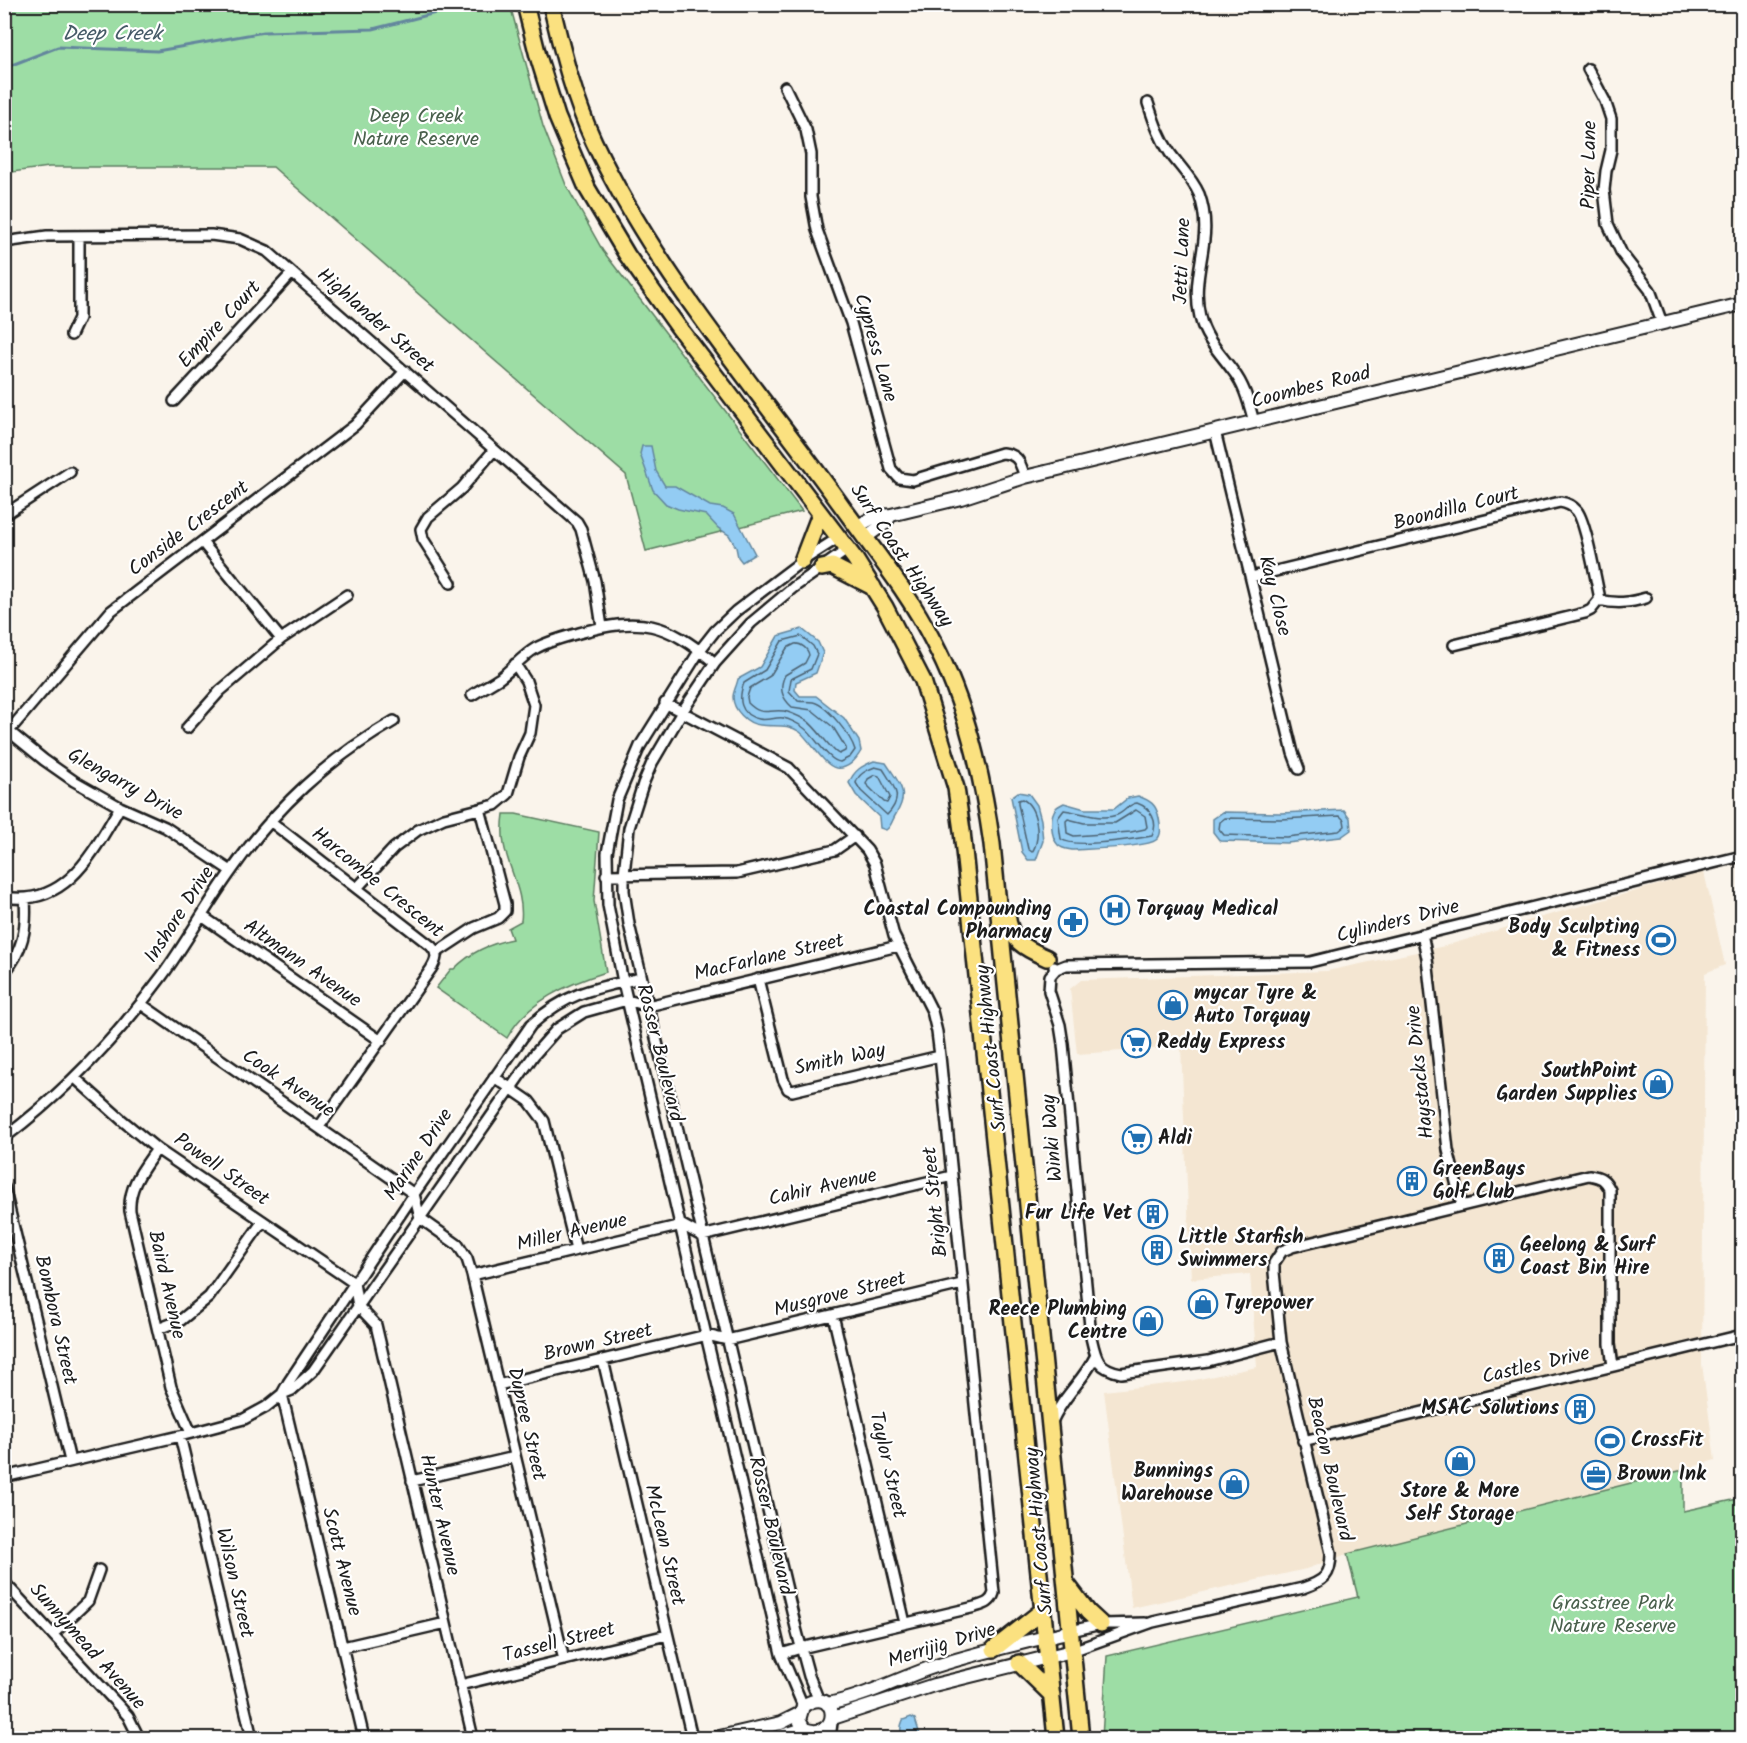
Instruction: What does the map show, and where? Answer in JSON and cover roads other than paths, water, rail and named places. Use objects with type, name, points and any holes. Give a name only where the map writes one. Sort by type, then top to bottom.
[{"type":"main road","name":"Surf Coast Highway","points":[[525,4],[557,117],[587,188],[627,255],[873,587],[923,681],[956,788],[1056,1738]]},
{"type":"main road","name":"Surf Coast Highway","points":[[551,4],[563,57],[594,141],[638,226],[728,356],[820,474],[913,603],[954,687],[968,729],[979,771],[992,844],[1081,1738]]},
{"type":"main road","points":[[710,370],[728,356]]},
{"type":"main road","points":[[802,561],[820,514]]},
{"type":"main road","points":[[843,544],[862,531]]},
{"type":"main road","points":[[822,568],[832,566],[873,587]]},
{"type":"main road","points":[[992,844],[1000,862],[1008,922],[1012,932],[1018,941],[1051,964]]},
{"type":"main road","points":[[1066,1583],[1088,1612],[1101,1624]]},
{"type":"main road","points":[[994,1649],[1042,1611]]},
{"type":"main road","points":[[1019,1663],[1052,1695]]},
{"type":"street","name":"Piper Lane","points":[[1588,69],[1605,100],[1611,119],[1611,150],[1604,190],[1608,224],[1622,254],[1650,290],[1662,323]]},
{"type":"street","name":"Cypress Lane","points":[[785,87],[806,130],[811,154],[811,197],[817,230],[851,323],[891,469],[899,478],[913,480],[1002,453],[1015,455],[1019,460],[1024,477]]},
{"type":"street","name":"Jetti Lane","points":[[1148,103],[1158,135],[1192,181],[1201,202],[1206,224],[1204,247],[1196,283],[1201,321],[1210,342],[1240,382],[1254,422]]},
{"type":"street","name":"Highlander Street","points":[[4,242],[47,236],[211,235],[254,244],[267,251],[577,522],[595,581],[602,627]]},
{"type":"street","points":[[70,336],[79,318],[79,237]]},
{"type":"street","name":"Empire Court","points":[[174,401],[292,273]]},
{"type":"street","name":"Coombes Road","points":[[862,531],[884,524],[891,515],[961,498],[1024,477],[1743,304]]},
{"type":"street","name":"Conside Crescent","points":[[7,729],[111,611],[355,425],[405,371]]},
{"type":"street","name":"Kay Close","points":[[1215,431],[1293,753],[1299,769]]},
{"type":"street","points":[[451,583],[423,539],[421,529],[428,518],[462,488],[494,450]]},
{"type":"street","points":[[4,514],[70,471]]},
{"type":"street","name":"Boondilla Court","points":[[1251,577],[1560,502],[1568,503],[1581,518],[1599,600]]},
{"type":"street","points":[[202,542],[281,639]]},
{"type":"street","name":"Rosser Boulevard","points":[[801,1710],[781,1654],[627,1000],[610,923],[606,875],[613,816],[623,784],[640,746],[700,650],[736,611],[802,561],[843,544]]},
{"type":"street","name":"Rosser Boulevard","points":[[823,1702],[811,1682],[801,1648],[641,978],[626,909],[624,874],[626,849],[635,804],[652,763],[682,712],[715,663],[751,623],[794,587],[822,568],[843,544]]},
{"type":"street","points":[[187,728],[220,692],[281,639],[346,595]]},
{"type":"street","points":[[1454,645],[1585,613],[1591,610],[1599,600],[1629,603],[1646,598]]},
{"type":"street","points":[[472,695],[500,677],[536,648],[617,624],[640,623],[667,630],[700,650],[715,663]]},
{"type":"street","points":[[357,888],[394,848],[418,830],[444,818],[495,805],[508,794],[519,757],[530,734],[534,705],[526,681],[515,664]]},
{"type":"street","name":"Bright Street","points":[[665,703],[789,768],[867,850],[875,864],[888,919],[898,946],[932,1011],[940,1056],[994,1593],[989,1602],[982,1605],[801,1648]]},
{"type":"street","name":"Inshore Drive","points":[[4,1138],[45,1106],[75,1078],[141,1004],[172,962],[231,871],[270,821],[312,780],[358,741],[394,721]]},
{"type":"street","name":"Glengarry Drive","points":[[7,729],[44,760],[74,781],[120,807],[165,827],[231,871]]},
{"type":"street","points":[[4,897],[25,900],[52,891],[74,876],[93,852],[120,807]]},
{"type":"street","points":[[436,953],[466,933],[498,918],[505,911],[480,809]]},
{"type":"street","name":"Harcombe Crescent","points":[[270,821],[431,946],[436,953],[435,963],[319,1127]]},
{"type":"street","points":[[606,875],[737,873],[835,850],[855,836]]},
{"type":"street","name":"Cylinders Drive","points":[[1051,964],[1310,962],[1743,856]]},
{"type":"street","points":[[4,973],[15,958],[25,934],[27,923],[25,900]]},
{"type":"street","name":"Altmann Avenue","points":[[202,916],[381,1041]]},
{"type":"street","name":"Haystacks Drive","points":[[1422,934],[1427,958],[1448,1150],[1462,1206]]},
{"type":"street","name":"MacFarlane Street","points":[[648,1006],[898,946]]},
{"type":"street","name":"Winki Way","points":[[1051,964],[1049,991],[1060,1025],[1063,1044],[1091,1337],[1095,1357]]},
{"type":"street","name":"Marine Drive","points":[[282,1394],[414,1194],[531,1025],[573,995],[641,978]]},
{"type":"street","name":"Smith Way","points":[[758,979],[783,1079],[788,1089],[792,1091],[940,1056]]},
{"type":"street","points":[[627,1000],[648,1006]]},
{"type":"street","name":"Marine Drive","points":[[4,1477],[244,1419],[297,1386],[313,1371],[540,1048],[557,1029],[584,1012],[627,1000]]},
{"type":"street","name":"Cook Avenue","points":[[141,1004],[414,1194]]},
{"type":"street","points":[[494,1077],[536,1107],[544,1121],[576,1250]]},
{"type":"street","name":"Powell Street","points":[[75,1078],[157,1149],[354,1283]]},
{"type":"street","name":"Baird Avenue","points":[[157,1149],[133,1185],[129,1203],[171,1387],[191,1433]]},
{"type":"street","points":[[1462,1206],[1590,1175],[1604,1179],[1610,1190],[1610,1344],[1613,1366]]},
{"type":"street","name":"Cahir Avenue","points":[[702,1236],[952,1176]]},
{"type":"street","name":"Bombora Street","points":[[4,1187],[70,1461]]},
{"type":"street","points":[[414,1194],[420,1218]]},
{"type":"street","name":"Beacon Boulevard","points":[[1072,1651],[1153,1622],[1289,1592],[1315,1584],[1325,1577],[1331,1567],[1331,1553],[1281,1342],[1274,1263],[1282,1251],[1292,1247],[1462,1206]]},
{"type":"street","name":"Dupree Street","points":[[420,1218],[458,1245],[468,1259],[564,1660]]},
{"type":"street","points":[[158,1329],[181,1320],[209,1297],[263,1221]]},
{"type":"street","points":[[682,1226],[702,1236]]},
{"type":"street","name":"Miller Avenue","points":[[472,1275],[682,1226]]},
{"type":"street","points":[[354,1283],[358,1306]]},
{"type":"street","name":"Musgrove Street","points":[[727,1340],[962,1284]]},
{"type":"street","name":"Hunter Avenue","points":[[358,1306],[376,1325],[473,1738]]},
{"type":"street","name":"Taylor Street","points":[[833,1315],[905,1623]]},
{"type":"street","points":[[707,1335],[727,1340]]},
{"type":"street","name":"Brown Street","points":[[498,1385],[707,1335]]},
{"type":"street","name":"Castles Drive","points":[[1303,1441],[1743,1335]]},
{"type":"street","points":[[1095,1357],[1110,1371],[1121,1373],[1208,1361],[1281,1342]]},
{"type":"street","points":[[1051,1424],[1058,1407],[1089,1370],[1095,1357]]},
{"type":"street","name":"McLean Street","points":[[603,1360],[692,1738]]},
{"type":"street","name":"Scott Avenue","points":[[282,1394],[364,1738]]},
{"type":"street","name":"Wilson Street","points":[[180,1436],[252,1738]]},
{"type":"street","points":[[412,1481],[515,1457]]},
{"type":"street","points":[[53,1634],[88,1601],[99,1570]]},
{"type":"street","name":"Sunnymead Avenue","points":[[4,1582],[128,1716],[139,1738]]},
{"type":"street","name":"Beacon Boulevard","points":[[1071,1631],[1101,1624],[1153,1622]]},
{"type":"street","points":[[343,1647],[446,1623]]},
{"type":"street","name":"Merrijig Drive","points":[[715,1738],[781,1724],[813,1701],[848,1699],[926,1670],[994,1649],[1071,1631]]},
{"type":"street","name":"Tassell Street","points":[[460,1685],[667,1635]]},
{"type":"street","points":[[781,1654],[801,1648]]},
{"type":"street","name":"Merrijig Drive","points":[[775,1738],[819,1733],[825,1731],[832,1721],[934,1685],[1072,1651]]},
{"type":"street","points":[[823,1702],[831,1709],[831,1738]]},
{"type":"street","points":[[801,1710],[799,1720],[809,1733]]},
{"type":"water","points":[[642,446],[651,446],[656,471],[665,486],[675,486],[710,506],[723,508],[734,514],[755,554],[742,562],[729,535],[718,528],[706,515],[666,504],[653,490],[640,454]]},
{"type":"water","points":[[802,629],[818,642],[823,653],[816,673],[796,682],[795,690],[800,696],[816,696],[844,718],[859,741],[861,751],[854,761],[844,767],[831,766],[795,729],[786,726],[755,724],[746,719],[735,707],[733,695],[738,679],[760,667],[778,636]]},
{"type":"water","points":[[874,761],[886,763],[899,782],[902,793],[900,806],[886,830],[880,828],[879,817],[856,795],[849,783],[859,769]]},
{"type":"water","points":[[1018,792],[1029,794],[1037,805],[1041,820],[1043,841],[1036,860],[1028,860],[1022,852],[1011,797]]},
{"type":"water","points":[[1138,796],[1150,801],[1156,809],[1160,835],[1156,840],[1141,845],[1072,850],[1061,847],[1056,842],[1052,816],[1061,804],[1085,809],[1114,809],[1128,798]]},
{"type":"water","points":[[1344,810],[1350,818],[1351,830],[1341,837],[1287,843],[1220,841],[1213,832],[1213,819],[1223,812],[1281,813]]},
{"type":"water","points":[[911,1717],[915,1719],[921,1738],[903,1738],[902,1722]]},
{"type":"waterway","name":"Deep Creek","points":[[4,68],[58,47],[157,51],[264,32],[373,29],[471,4]]},
{"type":"place","name":"Torquay Medical","points":[[1115,910]]},
{"type":"place","name":"Coastal Compounding Pharmacy","points":[[1073,922]]},
{"type":"place","name":"Body Sculpting & Fitness","points":[[1661,940]]},
{"type":"place","name":"mycar Tyre & Auto Torquay","points":[[1173,1005]]},
{"type":"place","name":"Reddy Express","points":[[1136,1043]]},
{"type":"place","name":"SouthPoint Garden Supplies","points":[[1658,1084]]},
{"type":"place","name":"Aldi","points":[[1137,1139]]},
{"type":"place","name":"GreenBays Golf Club","points":[[1412,1181]]},
{"type":"place","name":"Fur Life Vet","points":[[1153,1214]]},
{"type":"place","name":"Little Starfish Swimmers","points":[[1157,1250]]},
{"type":"place","name":"Geelong & Surf Coast Bin Hire","points":[[1499,1258]]},
{"type":"place","name":"Tyrepower","points":[[1203,1304]]},
{"type":"place","name":"Reece Plumbing Centre","points":[[1148,1321]]},
{"type":"place","name":"MSAC Solutions","points":[[1580,1409]]},
{"type":"place","name":"CrossFit","points":[[1610,1441]]},
{"type":"place","name":"Store & More Self Storage","points":[[1460,1461]]},
{"type":"place","name":"Brown Ink","points":[[1596,1475]]},
{"type":"place","name":"Bunnings Warehouse","points":[[1234,1484]]},
{"type":"park label","name":"Deep Creek Nature Reserve","points":[[416,128]]},
{"type":"park label","name":"Grasstree Park Nature Reserve","points":[[1613,1616]]}]
